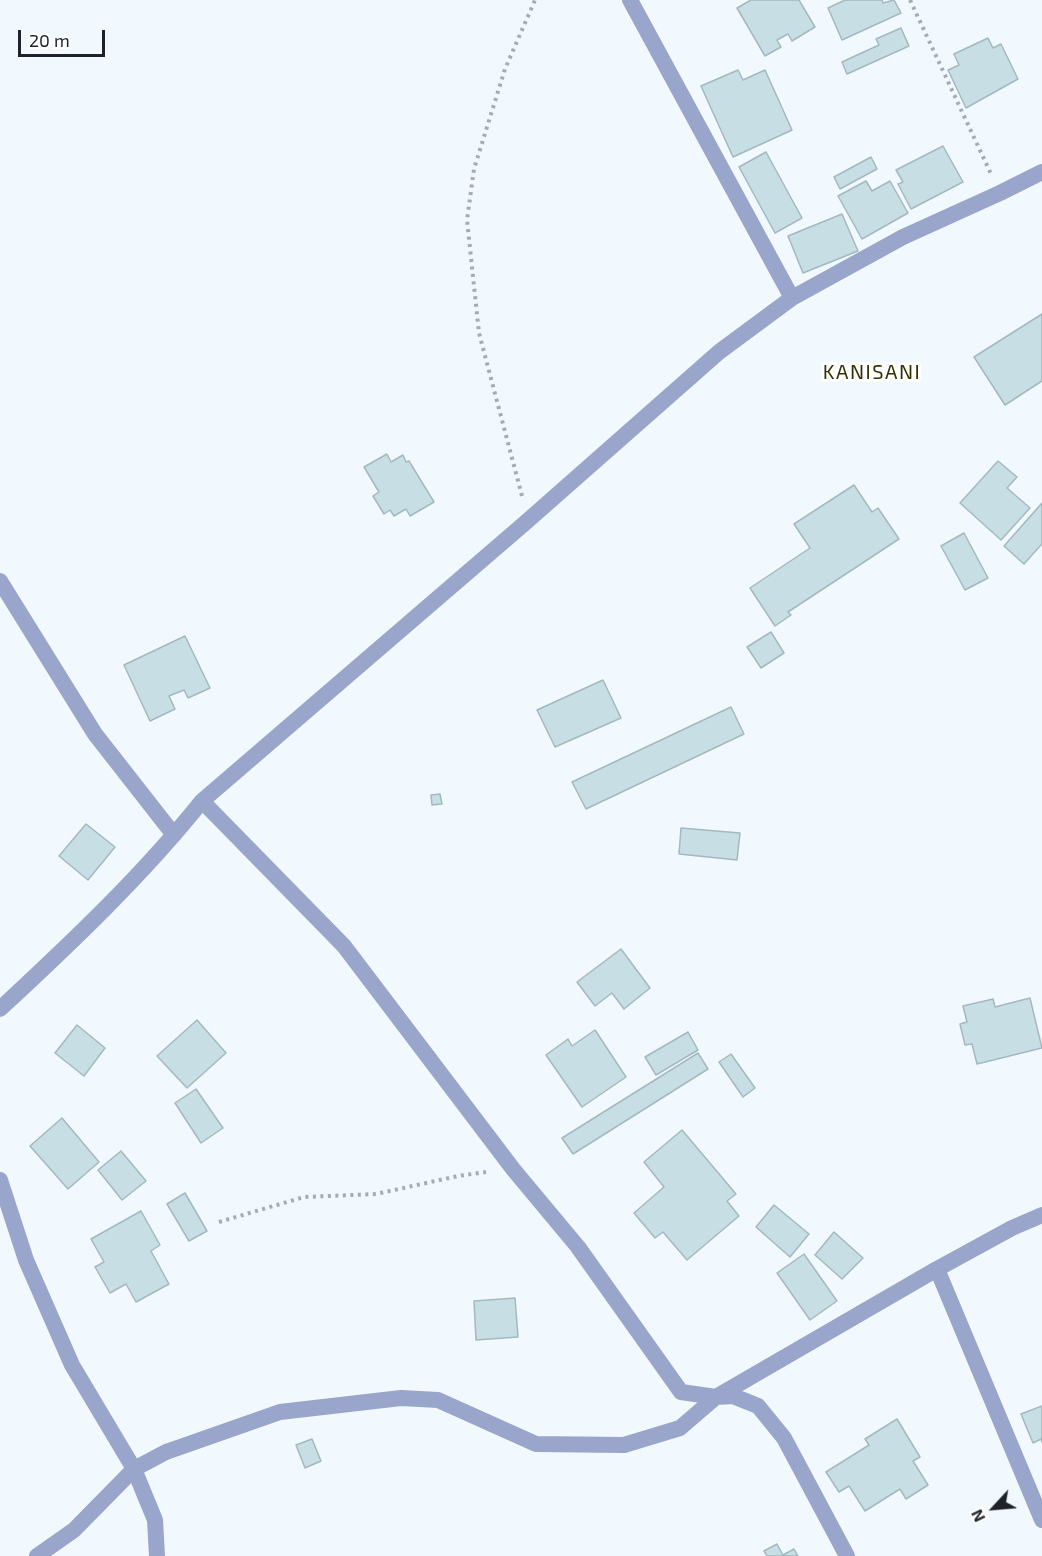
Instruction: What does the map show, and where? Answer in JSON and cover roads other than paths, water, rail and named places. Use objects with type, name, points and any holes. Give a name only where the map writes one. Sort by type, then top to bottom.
[{"type":"street","points":[[630,0],[792,298]]},
{"type":"street","points":[[0,1009],[96,919],[174,835],[202,801],[525,523],[719,352],[792,298],[903,237],[1000,194],[1042,172]]},
{"type":"street","points":[[0,581],[96,734],[174,835]]},
{"type":"street","points":[[202,801],[344,946],[513,1169],[578,1247],[681,1392],[716,1397],[733,1396],[758,1406],[784,1438],[847,1556]]},
{"type":"street","points":[[0,1180],[26,1260],[72,1365],[134,1469],[155,1520],[157,1556]]},
{"type":"street","points":[[37,1556],[74,1530],[134,1469],[166,1452],[280,1412],[401,1398],[438,1400],[536,1444],[624,1445],[680,1428],[716,1397],[937,1269],[1012,1228],[1042,1215]]},
{"type":"street","points":[[937,1269],[1042,1520]]},
{"type":"district","name":"KANISANI","points":[[872,372]]}]
